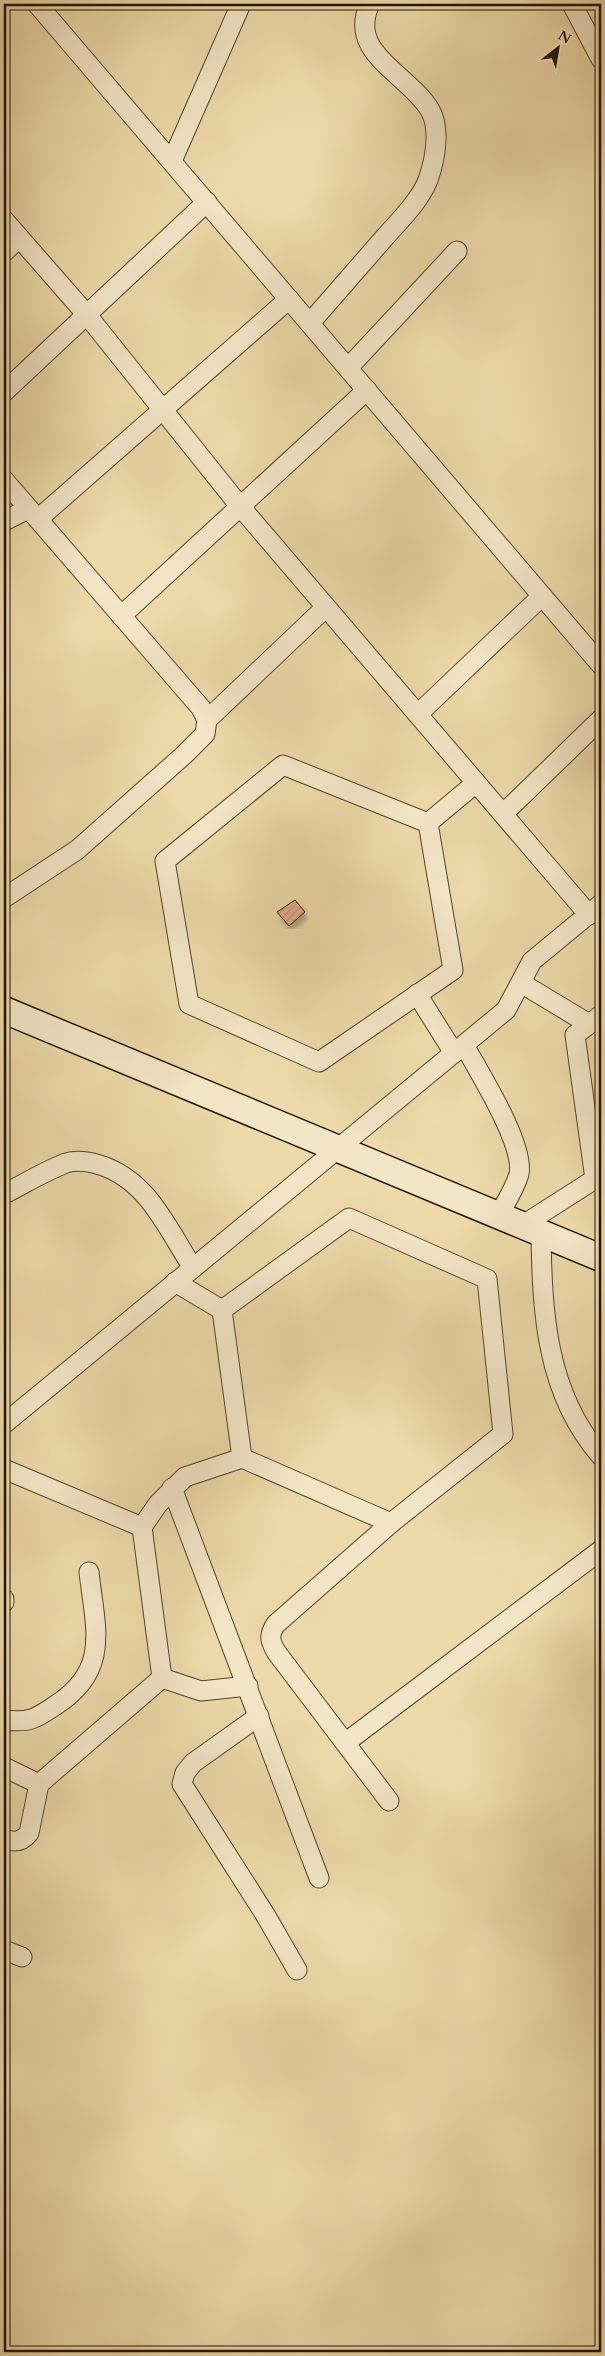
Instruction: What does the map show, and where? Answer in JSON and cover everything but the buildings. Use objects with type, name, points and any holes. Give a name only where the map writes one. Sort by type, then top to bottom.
[{"type":"street","points":[[37,4],[601,666]]},
{"type":"street","points":[[172,161],[241,4]]},
{"type":"street","points":[[310,323],[410,209],[427,181],[434,154],[436,127],[431,111],[419,95],[378,56],[365,36],[364,24],[370,4]]},
{"type":"street","points":[[572,4],[601,59]]},
{"type":"street","points":[[4,392],[207,202]]},
{"type":"street","points":[[4,220],[87,316],[239,505],[503,814],[595,910],[532,962],[506,1010],[4,1424]]},
{"type":"street","points":[[4,252],[19,238]]},
{"type":"street","points":[[348,368],[457,251]]},
{"type":"street","points":[[4,521],[33,514],[163,409],[289,300]]},
{"type":"street","points":[[121,616],[239,505],[367,390]]},
{"type":"street","points":[[4,480],[201,708],[207,720],[205,734],[184,755],[84,843],[4,898]]},
{"type":"street","points":[[418,714],[542,596]]},
{"type":"street","points":[[207,720],[326,606]]},
{"type":"street","points":[[503,814],[601,718]]},
{"type":"street","points":[[283,765],[428,823],[452,970],[319,1062],[189,1004],[165,861],[283,765]]},
{"type":"street","points":[[428,823],[476,782]]},
{"type":"street","points":[[521,983],[595,1020],[575,1035],[598,1181],[532,1229]]},
{"type":"street","points":[[417,994],[459,1049],[508,1126],[518,1154],[519,1172],[499,1215]]},
{"type":"street","points":[[4,1010],[601,1258]]},
{"type":"street","points":[[4,1194],[68,1163],[90,1162],[113,1169],[130,1179],[149,1198],[193,1268]]},
{"type":"street","points":[[222,1310],[348,1218],[487,1279],[503,1434],[391,1522],[271,1631],[270,1639],[272,1646],[389,1801]]},
{"type":"street","points":[[532,1229],[552,1355],[566,1402],[591,1444],[601,1456]]},
{"type":"street","points":[[175,1282],[222,1310]]},
{"type":"street","points":[[222,1310],[242,1458]]},
{"type":"street","points":[[162,1678],[142,1528],[172,1488],[185,1477],[242,1458],[391,1522]]},
{"type":"street","points":[[4,1469],[142,1528]]},
{"type":"street","points":[[172,1488],[319,1878]]},
{"type":"street","points":[[345,1743],[601,1550]]},
{"type":"street","points":[[4,1720],[23,1722],[38,1717],[72,1694],[90,1671],[96,1643],[90,1572]]},
{"type":"street","points":[[162,1678],[201,1691],[248,1686]]},
{"type":"street","points":[[4,1839],[16,1842],[24,1839],[29,1833],[39,1784],[162,1678]]},
{"type":"street","points":[[259,1716],[193,1763],[185,1773],[182,1784],[266,1916],[297,1970]]},
{"type":"street","points":[[4,1767],[39,1784]]},
{"type":"street","points":[[4,1950],[22,1958]]}]
